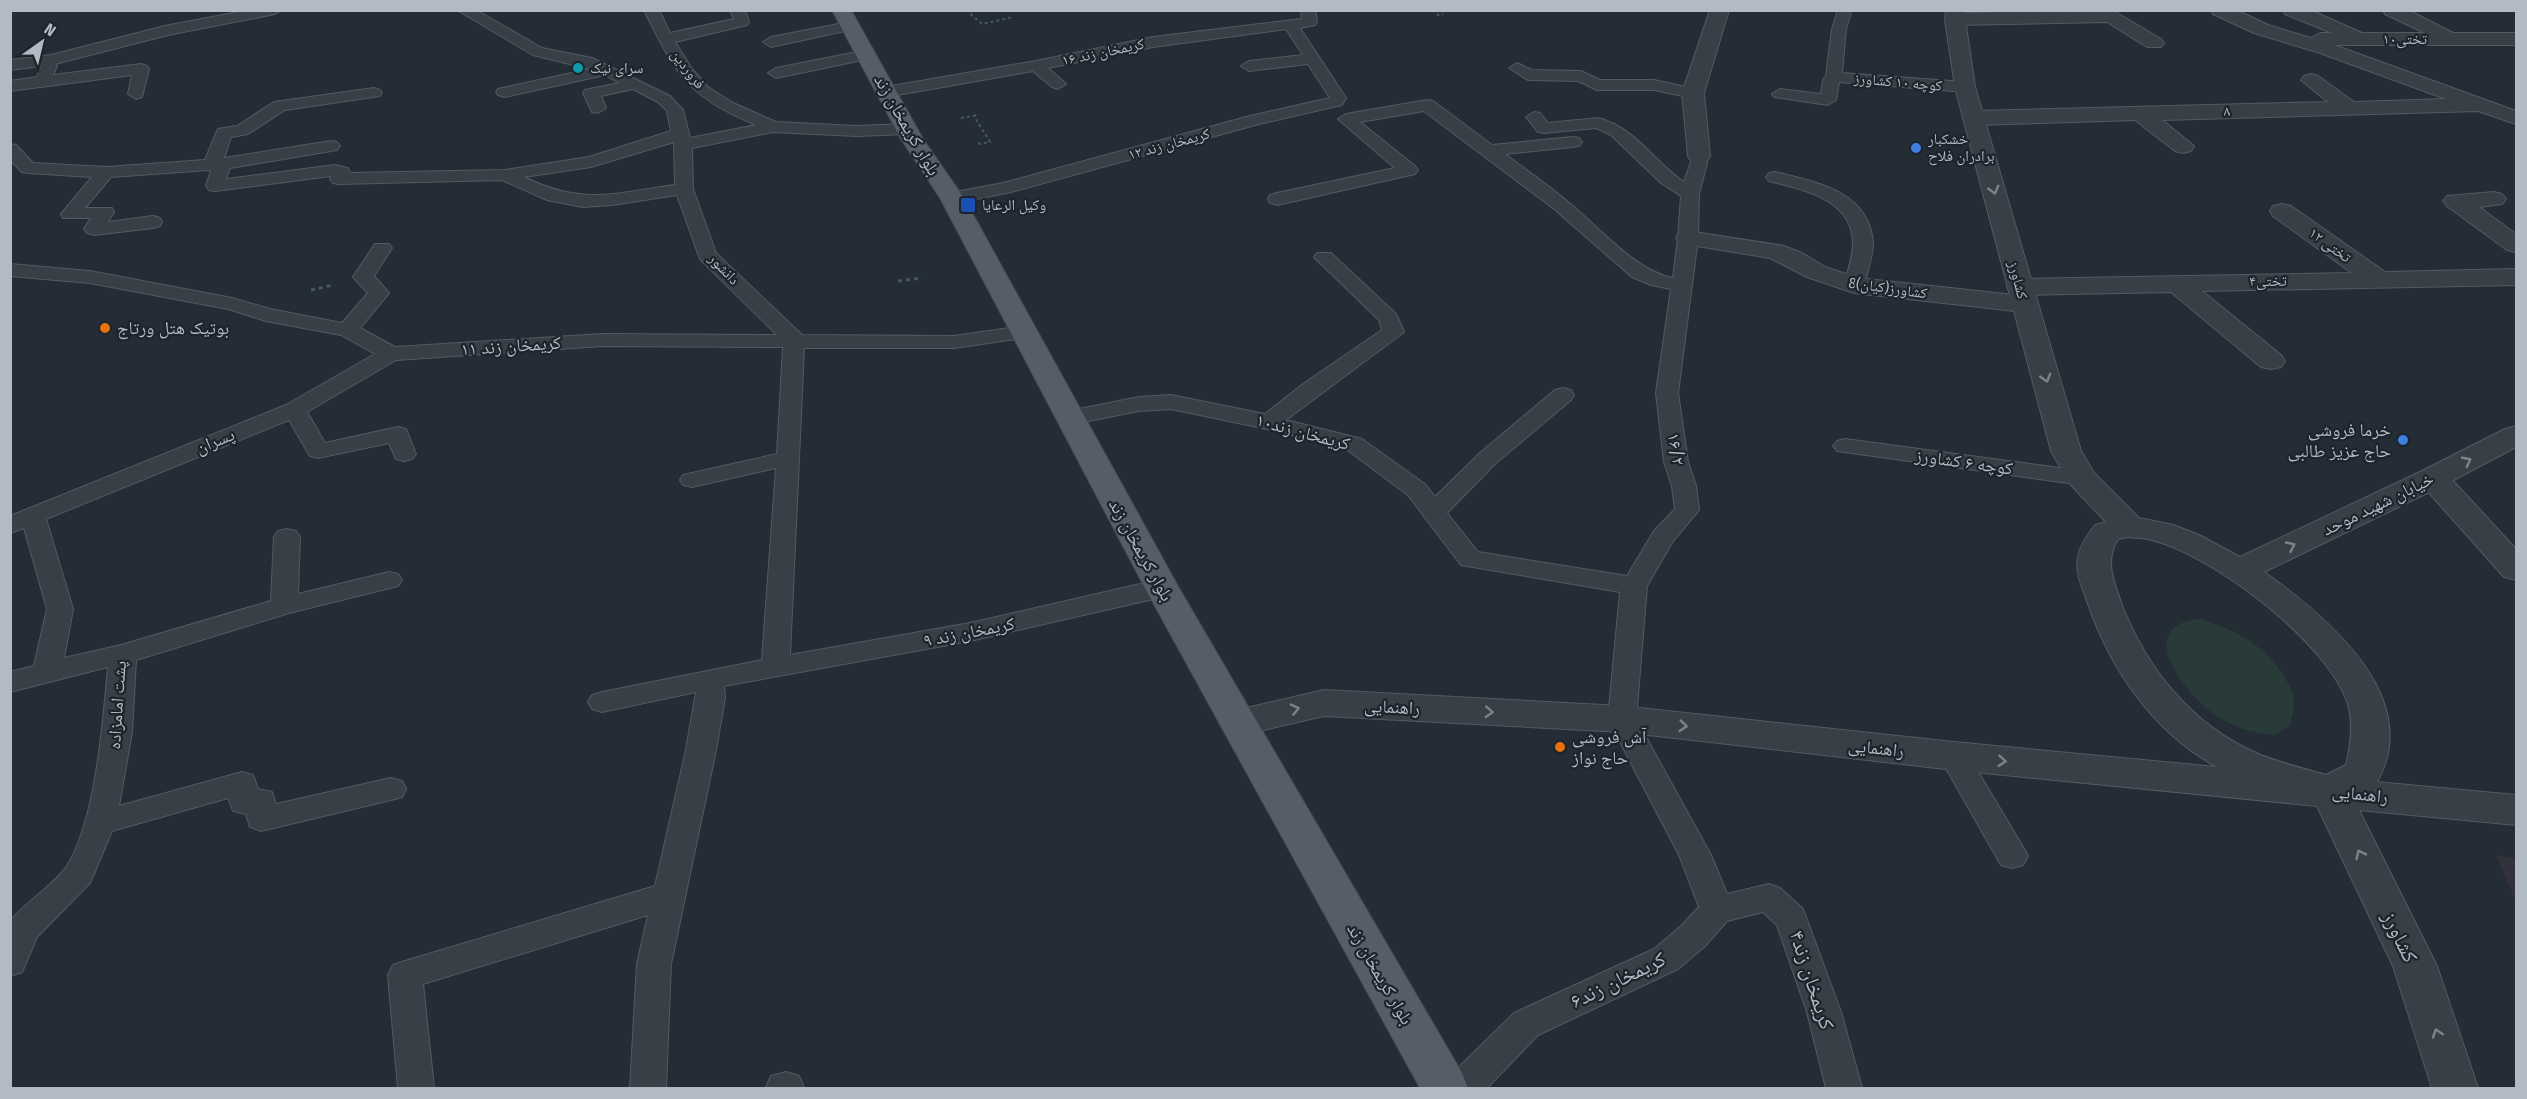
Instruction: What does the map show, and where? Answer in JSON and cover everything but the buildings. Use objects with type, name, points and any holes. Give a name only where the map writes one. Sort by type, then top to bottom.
[{"type":"main road","name":"بلوار کریمخان زند","points":[[845,18],[906,129],[952,198],[1162,588],[1445,1089]]},
{"type":"street","name":"۱۶/۲","points":[[1699,160],[1693,93],[1720,10]]},
{"type":"street","points":[[2220,10],[2261,29],[2517,118]]},
{"type":"street","points":[[2292,10],[2364,39]]},
{"type":"street","points":[[2392,10],[2452,39]]},
{"type":"street","points":[[1956,15],[2111,16],[2154,43]]},
{"type":"street","name":"کشاورز","points":[[1956,15],[1965,87],[2066,451],[2082,478],[2129,528]]},
{"type":"street","name":"تختی۱۰","points":[[2294,39],[2517,39]]},
{"type":"street","points":[[2311,80],[2349,108]]},
{"type":"street","name":"۸","points":[[1974,118],[2349,108],[2472,102],[2506,94]]},
{"type":"street","points":[[2284,110],[2320,132]]},
{"type":"street","points":[[2139,113],[2183,146]]},
{"type":"street","points":[[2494,199],[2455,201],[2517,244]]},
{"type":"street","name":"۱۲ تختی","points":[[2282,211],[2378,279]]},
{"type":"street","name":"8کشاورز(کیان)","points":[[1688,238],[1775,251],[1793,258],[1816,272],[1854,285],[2022,296]]},
{"type":"street","name":"تختی۴","points":[[2022,296],[2176,283],[2517,277]]},
{"type":"street","points":[[2176,283],[2271,361]]},
{"type":"street","name":"خیابان شهید موحد","points":[[2238,571],[2433,478],[2517,435]]},
{"type":"street","points":[[2433,478],[2517,568]]},
{"type":"street","points":[[2129,528],[2160,532],[2197,547],[2238,571],[2298,615],[2329,645],[2354,676],[2366,702],[2371,739],[2363,773],[2330,791],[2242,763],[2197,735],[2158,700],[2130,660],[2106,608],[2094,569],[2096,545],[2107,532],[2129,528]]},
{"type":"street","name":"راهنمایی","points":[[1238,723],[1324,703],[1622,719],[1954,756],[2517,810]]},
{"type":"street","name":"کشاورز","points":[[2330,791],[2415,966],[2455,1089]]},
{"type":"lane","points":[[10,65],[51,60],[165,31],[275,10]]},
{"type":"lane","name":"دانشور","points":[[464,10],[498,27],[521,44],[538,52],[586,61],[664,99],[675,110],[682,140],[684,189],[707,255],[794,339]]},
{"type":"lane","name":"فروردین","points":[[651,10],[688,75],[703,90],[734,109],[773,127]]},
{"type":"lane","points":[[666,39],[742,22],[737,10]]},
{"type":"lane","points":[[1249,66],[1312,58],[1291,25],[1310,22],[1308,10]]},
{"type":"lane","points":[[1833,77],[1839,29],[1844,12]]},
{"type":"lane","points":[[771,42],[845,18]]},
{"type":"lane","name":"کریمخان زند ۱۶","points":[[886,92],[1036,66],[1153,42],[1291,25]]},
{"type":"lane","points":[[776,74],[867,55]]},
{"type":"lane","name":"کریمخان زند ۱۲","points":[[952,198],[1005,188],[1256,120],[1335,102],[1338,98],[1312,58]]},
{"type":"lane","points":[[43,81],[51,60]]},
{"type":"lane","points":[[1036,66],[1058,84]]},
{"type":"lane","points":[[1517,68],[1528,75],[1581,76],[1597,85],[1654,85],[1693,93]]},
{"type":"lane","points":[[10,86],[141,69],[136,94]]},
{"type":"lane","points":[[504,92],[607,70]]},
{"type":"lane","name":"کوچه ۱۰ کشاورز","points":[[1780,94],[1828,100],[1833,77],[1965,87]]},
{"type":"lane","points":[[598,108],[591,93],[636,84]]},
{"type":"lane","points":[[374,93],[280,106],[242,130],[224,133],[215,186],[335,170],[342,172],[339,179],[506,175],[591,162],[682,140],[773,127],[857,131],[906,129]]},
{"type":"lane","points":[[1276,199],[1409,170],[1346,119],[1426,105],[1560,204],[1639,273],[1681,285]]},
{"type":"lane","points":[[1534,117],[1544,128],[1598,123],[1617,130],[1667,179],[1690,194]]},
{"type":"lane","points":[[1487,151],[1584,140]]},
{"type":"lane","points":[[10,149],[28,168],[105,172],[217,165],[331,146]]},
{"type":"lane","name":"۱۶/۲","points":[[1622,719],[1634,586],[1663,537],[1687,510],[1684,486],[1676,462],[1668,393],[1688,238],[1690,194],[1699,160]]},
{"type":"lane","points":[[105,172],[70,214],[105,212],[94,228],[153,222]]},
{"type":"lane","points":[[506,175],[534,190],[569,200],[593,201],[684,189]]},
{"type":"lane","points":[[1774,177],[1811,186],[1844,202],[1855,214],[1863,244],[1854,285]]},
{"type":"lane","points":[[347,330],[379,292],[363,277],[382,248]]},
{"type":"lane","points":[[1269,422],[1311,389],[1393,332],[1389,318],[1324,257]]},
{"type":"lane","points":[[10,270],[79,276],[232,304],[266,315],[347,330],[391,354]]},
{"type":"lane","name":"کریمخان زند ۱۱","points":[[391,354],[603,340],[794,339],[954,342],[1024,332]]},
{"type":"lane","points":[[775,667],[789,458],[794,339]]},
{"type":"lane","name":"پسران","points":[[22,521],[294,410],[391,354]]},
{"type":"lane","points":[[1434,512],[1488,458],[1563,395]]},
{"type":"lane","name":"کریمخان زند۱۰","points":[[1069,417],[1139,404],[1171,402],[1269,422],[1354,444],[1417,490],[1470,559],[1634,586]]},
{"type":"lane","points":[[294,410],[318,451],[398,434],[404,454]]},
{"type":"lane","name":"کوچه ۶ کشاورز","points":[[1845,446],[2082,478]]},
{"type":"lane","points":[[692,480],[789,458]]},
{"type":"lane","points":[[22,521],[60,609],[47,672]]},
{"type":"lane","points":[[284,606],[287,537]]},
{"type":"lane","points":[[123,654],[284,606],[389,580]]},
{"type":"lane","name":"کریمخان زند ۹","points":[[602,702],[709,679],[970,632],[1162,588]]},
{"type":"lane","name":"پشت امامزاده","points":[[10,682],[123,654],[117,732],[100,823],[79,874],[22,929],[10,962]]},
{"type":"lane","points":[[648,1089],[654,964],[707,719],[711,698],[709,679]]},
{"type":"lane","points":[[1622,719],[1695,855],[1717,910]]},
{"type":"lane","points":[[1954,756],[2012,856]]},
{"type":"lane","points":[[100,823],[242,783],[244,803],[261,800],[261,819],[391,789]]},
{"type":"lane","points":[[416,1089],[405,975],[670,895]]},
{"type":"lane","name":"کریمخان زند۴","points":[[1717,910],[1769,897],[1791,918],[1824,1012],[1844,1089]]},
{"type":"lane","name":"کریمخان زند۶","points":[[1463,1089],[1526,1024],[1666,959],[1717,910]]},
{"type":"path","points":[[966,10],[982,24],[1014,17]]},
{"type":"path","points":[[1432,10],[1438,15],[1443,14]]},
{"type":"path","points":[[961,118],[975,116],[990,142],[977,144]]},
{"type":"path","points":[[898,282],[922,278]]},
{"type":"shaded area","points":[[2199,619],[2235,632],[2264,652],[2273,662],[2293,694],[2294,708],[2290,725],[2276,735],[2248,730],[2223,720],[2196,698],[2172,666],[2167,650],[2168,636],[2178,625]]},
{"type":"shaded area","points":[[2496,855],[2516,858],[2516,902]]},
{"type":"place","name":"سرای نیک","points":[[578,68]]},
{"type":"place","name":"خشکبار برادران فلاح","points":[[1916,148]]},
{"type":"place","name":"وکیل الرعایا","points":[[968,205]]},
{"type":"place","name":"بوتیک هتل ورتاج","points":[[105,328]]},
{"type":"place","name":"خرما فروشی حاج عزیز طالبی","points":[[2403,440]]},
{"type":"place","name":"آش فروشی حاج نواز","points":[[1560,747]]}]
